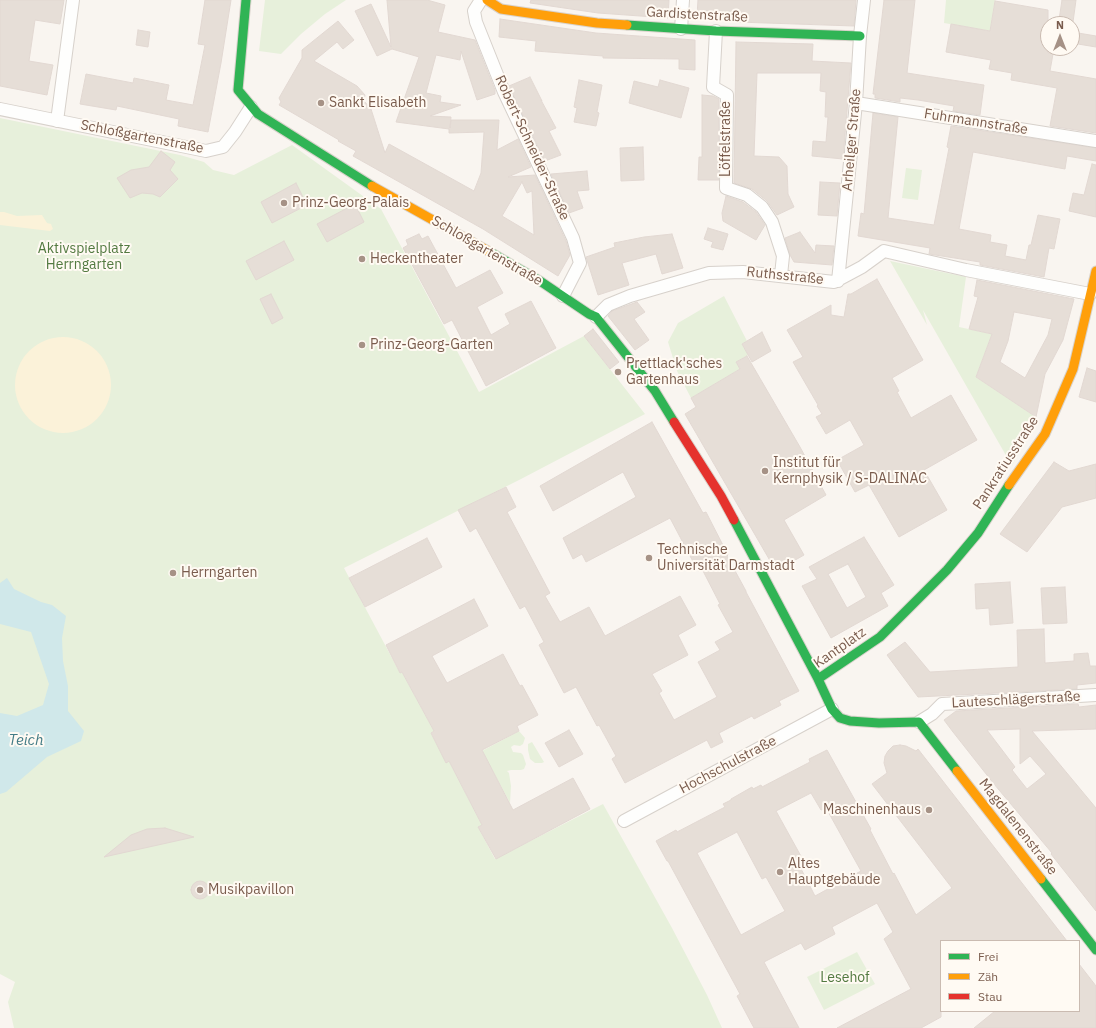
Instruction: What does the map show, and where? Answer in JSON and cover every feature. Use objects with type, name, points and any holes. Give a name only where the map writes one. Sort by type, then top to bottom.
[{"type":"street","points":[[57,121],[73,0]]},
{"type":"street","points":[[246,0],[238,90],[251,107]]},
{"type":"street","name":"Robert-Schneider-Straße","points":[[481,0],[474,11],[476,22],[504,92],[573,238],[580,263],[563,296]]},
{"type":"street","name":"Gardistenstraße","points":[[488,0],[501,9],[597,23],[716,31],[860,36]]},
{"type":"street","points":[[681,29],[683,0]]},
{"type":"street","name":"Arheilger Straße","points":[[838,281],[856,103],[860,36],[864,0]]},
{"type":"street","name":"Löffelstraße","points":[[716,31],[713,87],[727,95],[726,188],[747,195],[762,207],[772,222],[783,256],[781,275]]},
{"type":"street","name":"Fuhrmannstraße","points":[[856,103],[1096,141]]},
{"type":"street","name":"Schloßgartenstraße","points":[[0,109],[206,151],[223,147],[235,132],[251,107],[258,114],[376,188],[563,296],[589,314],[596,317],[655,391],[721,496],[818,680]]},
{"type":"street","name":"Ruthsstraße","points":[[596,317],[608,305],[630,296],[709,273],[744,272],[834,282],[862,267],[884,251],[966,270],[1090,294]]},
{"type":"street","name":"Pankratiusstraße","points":[[880,637],[947,570],[978,533],[1045,434],[1073,369],[1096,271]]},
{"type":"street","name":"Kantplatz","points":[[880,637],[818,680],[832,709],[840,718],[850,721],[879,723],[919,722]]},
{"type":"street","name":"Lauteschlägerstraße","points":[[919,722],[932,714],[942,704],[1096,695]]},
{"type":"street","name":"Hochschulstraße","points":[[624,821],[832,709]]},
{"type":"street","name":"Magdalenenstraße","points":[[919,722],[1096,950]]},
{"type":"green space","points":[[265,0],[346,0],[325,14],[301,34],[281,54],[259,51]]},
{"type":"green space","points":[[946,0],[995,0],[990,31],[944,23]]},
{"type":"green space","name":"Herrngarten","points":[[0,118],[180,155],[204,162],[213,170],[234,175],[292,145],[381,209],[479,392],[584,336],[645,414],[521,479],[344,568],[400,673],[402,672],[434,731],[431,733],[446,762],[449,761],[482,825],[478,827],[495,859],[603,804],[672,928],[707,995],[722,1028],[14,1028],[8,1002],[15,982],[0,974]]},
{"type":"green space","points":[[906,168],[922,170],[918,200],[902,198]]},
{"type":"green space","points":[[890,261],[966,277],[959,327],[992,334],[976,377],[1036,417],[1012,466],[923,310],[927,325]]},
{"type":"green space","points":[[724,296],[747,341],[742,344],[748,354],[736,362],[740,369],[691,398],[677,371],[668,342],[678,323]]},
{"type":"green space","points":[[519,731],[525,738],[523,744],[520,746],[514,745],[511,747],[513,752],[521,753],[523,755],[526,764],[524,769],[507,771],[509,773],[511,786],[510,803],[482,751]]},
{"type":"green space","points":[[532,742],[544,762],[535,763],[530,759],[528,744]]},
{"type":"green space","name":"Lesehof","points":[[857,952],[875,984],[824,1010],[807,977]]},
{"type":"sand","points":[[0,212],[17,216],[42,215],[47,223],[51,224],[53,229],[50,231],[0,225]]},
{"type":"sand","points":[[63,337],[81,341],[90,345],[97,351],[103,358],[107,367],[111,385],[107,403],[103,412],[97,419],[90,425],[81,429],[63,433],[45,429],[36,425],[29,419],[23,412],[19,403],[15,385],[19,367],[23,358],[29,351],[36,345],[45,341]]},
{"type":"water","name":"Teich","points":[[7,578],[14,589],[41,602],[52,605],[66,616],[62,638],[63,661],[68,686],[68,711],[84,731],[81,741],[47,757],[6,792],[0,794],[0,713],[17,716],[43,705],[49,684],[31,632],[0,624],[0,583]]},
{"type":"building","points":[[0,0],[64,0],[60,24],[35,20],[29,61],[53,65],[47,95],[0,86]]},
{"type":"building","points":[[205,0],[231,0],[208,132],[178,126],[179,119],[117,106],[116,110],[80,104],[86,74],[133,83],[134,78],[169,85],[166,100],[193,105],[205,45],[198,44]]},
{"type":"building","points":[[387,0],[427,0],[445,5],[438,32],[475,40],[495,90],[495,94],[477,100],[461,51],[460,60],[436,55],[426,93],[441,96],[440,102],[461,105],[430,116],[451,117],[450,128],[451,120],[499,120],[497,150],[518,139],[531,167],[508,177],[535,175],[566,241],[570,255],[558,276],[483,229],[353,156],[356,151],[279,105],[281,102],[279,98],[302,58],[302,50],[338,21],[354,40],[343,49],[337,42],[314,61],[357,86],[365,95],[364,101],[371,109],[385,153],[389,144],[474,191],[481,173],[484,132],[449,133],[449,129],[396,122],[419,57],[392,49],[377,56],[355,11],[371,4],[391,47]],"holes":[[[522,182],[527,193],[532,191],[534,235],[502,216]]]},
{"type":"building","points":[[531,0],[669,0],[668,18],[598,13],[530,3]]},
{"type":"building","points":[[698,0],[856,0],[854,26],[737,22],[737,19],[697,16]]},
{"type":"building","points":[[884,0],[915,0],[907,73],[984,85],[980,115],[953,111],[954,106],[918,100],[900,98],[900,102],[875,98],[875,94],[873,94]]},
{"type":"building","points":[[1062,0],[1076,0],[1074,16],[1060,16]]},
{"type":"building","points":[[995,1],[1048,10],[1048,16],[1040,16],[1040,56],[1053,56],[1050,71],[1096,79],[1096,133],[1050,126],[1057,88],[1011,80],[1012,73],[989,69],[991,60],[946,52],[951,24],[990,31]]},
{"type":"building","points":[[500,19],[596,33],[695,40],[695,70],[679,69],[679,59],[603,58],[603,56],[535,51],[536,41],[499,37]]},
{"type":"building","points":[[138,30],[150,32],[148,47],[136,45]]},
{"type":"building","points":[[1080,33],[1096,36],[1096,47],[1080,44]]},
{"type":"building","points":[[736,42],[813,44],[812,61],[851,63],[843,159],[812,156],[813,141],[826,142],[828,117],[825,117],[826,92],[820,91],[821,73],[757,73],[754,156],[779,157],[787,166],[788,194],[794,207],[777,215],[767,201],[752,189],[734,183]]},
{"type":"building","points":[[530,77],[556,128],[549,131],[561,155],[545,161],[509,86]]},
{"type":"building","points":[[579,80],[602,85],[596,126],[574,122],[577,108],[574,107]]},
{"type":"building","points":[[660,80],[689,88],[681,118],[629,103],[634,81],[658,87]]},
{"type":"building","points":[[702,95],[713,96],[719,99],[719,180],[698,180],[699,157],[702,157]]},
{"type":"building","points":[[873,113],[898,117],[888,218],[934,225],[949,148],[947,147],[951,126],[1096,148],[1096,161],[1067,156],[1065,169],[973,152],[959,229],[991,235],[990,242],[1007,245],[1005,256],[1026,260],[1038,215],[1060,219],[1054,249],[1049,248],[1044,277],[980,265],[980,262],[929,254],[930,248],[858,236],[861,213],[864,214]]},
{"type":"building","points":[[643,147],[644,180],[621,181],[620,148]]},
{"type":"building","points":[[161,151],[175,162],[170,170],[178,179],[160,197],[153,194],[142,193],[130,198],[117,178],[131,170],[149,167]]},
{"type":"building","points":[[1092,164],[1096,165],[1096,217],[1069,211],[1073,193],[1084,195]]},
{"type":"building","points":[[587,171],[589,190],[577,191],[583,208],[569,213],[551,174]]},
{"type":"building","points":[[820,182],[840,183],[837,216],[818,215]]},
{"type":"building","name":"Prinz-Georg-Palais","points":[[296,183],[307,205],[272,223],[261,202]]},
{"type":"building","points":[[726,196],[743,202],[756,212],[765,225],[756,240],[723,221],[722,213]]},
{"type":"building","points":[[355,204],[364,222],[327,242],[317,224]]},
{"type":"building","points":[[708,228],[728,234],[723,250],[711,247],[713,242],[704,239]]},
{"type":"building","points":[[800,232],[815,253],[816,245],[834,246],[832,265],[794,262],[790,255],[785,238]]},
{"type":"building","points":[[419,234],[422,239],[428,236],[456,288],[490,270],[503,293],[477,307],[491,335],[510,324],[505,314],[531,301],[556,348],[486,386],[452,320],[444,324],[403,248],[408,245],[406,240]]},
{"type":"building","points":[[672,234],[683,268],[662,274],[656,254],[622,263],[629,285],[598,295],[586,257],[615,247],[614,243],[644,237]]},
{"type":"building","points":[[284,241],[294,260],[256,280],[246,261]]},
{"type":"building","points":[[877,279],[923,360],[892,378],[899,391],[897,392],[911,418],[951,395],[977,440],[924,470],[947,510],[899,537],[869,485],[855,492],[837,460],[864,445],[850,420],[826,434],[816,417],[822,414],[817,406],[818,405],[793,362],[803,357],[787,330],[831,305],[831,315],[844,317],[848,294],[851,294]]},
{"type":"building","points":[[977,280],[1074,299],[1063,340],[1045,374],[1036,417],[976,377],[992,334],[969,329],[978,297],[974,296]],"holes":[[[1014,312],[1052,319],[1048,335],[1025,378],[1000,362],[1008,341]]]},
{"type":"building","points":[[271,294],[283,318],[272,324],[260,299]]},
{"type":"building","points":[[637,302],[645,312],[634,319],[649,340],[635,350],[608,316],[612,311]]},
{"type":"building","points":[[593,329],[619,362],[610,369],[584,336]]},
{"type":"building","points":[[762,332],[771,351],[752,362],[742,344]]},
{"type":"building","name":"Institut für Kernphysik / S-DALINAC","points":[[747,356],[826,495],[784,520],[804,555],[776,571],[685,414],[696,407],[691,398],[740,369],[736,362]]},
{"type":"building","points":[[1087,368],[1096,371],[1096,402],[1079,397]]},
{"type":"building","points":[[652,422],[703,513],[706,512],[728,555],[727,556],[799,691],[779,701],[781,705],[754,719],[752,716],[719,733],[723,742],[711,748],[707,740],[625,783],[612,759],[616,756],[599,725],[597,726],[576,687],[564,693],[539,645],[544,642],[525,606],[520,609],[476,528],[470,532],[458,510],[506,487],[516,507],[507,512],[550,593],[545,596],[560,622],[589,607],[605,636],[680,596],[696,625],[678,635],[688,655],[652,674],[662,691],[659,693],[674,720],[717,697],[698,662],[720,650],[715,642],[733,632],[718,605],[720,604],[702,569],[698,571],[670,518],[586,562],[582,554],[573,559],[563,538],[636,497],[623,472],[553,511],[540,486]]},
{"type":"building","points":[[1054,462],[1069,471],[1096,464],[1096,498],[1062,507],[1027,552],[1000,534]]},
{"type":"building","points":[[864,537],[894,585],[881,593],[888,606],[831,638],[802,586],[817,579],[809,567]],"holes":[[[848,564],[866,597],[847,608],[828,574]]]},
{"type":"building","points":[[427,538],[442,567],[365,607],[349,578]]},
{"type":"building","points":[[1010,582],[1013,623],[990,625],[989,608],[976,609],[975,584]]},
{"type":"building","points":[[1065,587],[1067,623],[1043,624],[1041,588]]},
{"type":"building","points":[[474,599],[488,626],[432,656],[447,683],[503,654],[520,686],[522,685],[535,709],[538,715],[517,726],[519,731],[482,750],[513,810],[573,778],[590,809],[496,859],[478,827],[482,825],[449,761],[446,763],[431,733],[434,731],[402,672],[400,673],[386,645]]},
{"type":"building","points":[[1044,629],[1045,663],[1074,661],[1074,654],[1088,653],[1090,666],[1096,666],[1096,683],[1077,685],[1077,689],[918,697],[887,655],[905,642],[930,672],[1018,667],[1017,630]]},
{"type":"building","points":[[1078,704],[1079,707],[1096,705],[1096,729],[1032,731],[1096,808],[1096,911],[1051,854],[1052,853],[994,784],[944,720],[956,711]],"holes":[[[1020,729],[1020,764],[1030,756],[1046,774],[1027,789],[1012,770],[1015,767],[987,730]]]},
{"type":"building","points":[[569,730],[583,754],[559,767],[545,743]]},
{"type":"building","points":[[900,745],[916,751],[918,749],[1066,940],[940,940],[941,1017],[921,1028],[837,1028],[911,989],[884,939],[893,932],[877,903],[832,927],[835,934],[805,950],[801,943],[764,962],[799,1028],[754,1028],[737,996],[740,994],[656,841],[676,830],[677,832],[725,807],[723,804],[752,787],[753,789],[761,785],[762,787],[810,762],[809,759],[827,750],[871,829],[870,830],[893,874],[894,873],[916,915],[952,888],[872,784],[887,773],[884,763],[885,756],[893,746]],"holes":[[[811,793],[821,810],[826,808],[861,871],[815,896],[797,861],[802,858],[776,811]],[[737,832],[762,879],[766,877],[785,911],[741,935],[697,853]]]},
{"type":"building","points":[[165,828],[194,837],[104,857],[131,835],[147,829]]},
{"type":"building","name":"Musikpavillon","points":[[196,881],[204,881],[209,886],[207,897],[204,899],[196,899],[191,894],[191,886]]},
{"type":"building","points":[[1080,965],[1096,986],[1096,1028],[974,1028],[994,1012],[1080,1012]]},
{"type":"traffic: fast","points":[[246,0],[238,90],[258,114],[372,186]]},
{"type":"traffic: fast","points":[[627,25],[716,31],[860,36]]},
{"type":"traffic: fast","points":[[490,252],[540,281],[589,314],[596,317],[655,391],[674,422]]},
{"type":"traffic: fast","points":[[957,771],[919,722],[879,723],[850,721],[840,718],[832,709],[818,679],[880,637],[947,570],[978,533],[1009,485]]},
{"type":"traffic: fast","points":[[734,520],[818,679]]},
{"type":"traffic: fast","points":[[1041,879],[1096,950]]},
{"type":"traffic: slow","points":[[487,0],[501,9],[597,23],[627,25]]},
{"type":"traffic: slow","points":[[372,186],[490,252]]},
{"type":"traffic: slow","points":[[1009,485],[1045,434],[1073,369],[1096,271]]},
{"type":"traffic: slow","points":[[957,771],[1041,879]]},
{"type":"traffic: jam","points":[[674,422],[721,496],[734,520]]},
{"type":"place","name":"Sankt Elisabeth","points":[[321,103]]},
{"type":"place","name":"Prinz-Georg-Palais","points":[[284,203]]},
{"type":"place","name":"Heckentheater","points":[[362,259]]},
{"type":"place","name":"Prinz-Georg-Garten","points":[[362,345]]},
{"type":"place","name":"Prettlack'sches Gartenhaus","points":[[618,372]]},
{"type":"place","name":"Institut für Kernphysik / S-DALINAC","points":[[765,471]]},
{"type":"place","name":"Technische Universität Darmstadt","points":[[649,558]]},
{"type":"place","name":"Herrngarten","points":[[173,573]]},
{"type":"place","name":"Maschinenhaus","points":[[929,810]]},
{"type":"place","name":"Altes Hauptgebäude","points":[[780,872]]},
{"type":"place","name":"Musikpavillon","points":[[200,890]]},
{"type":"park label","name":"Aktivspielplatz Herrngarten","points":[[84,258]]}]
